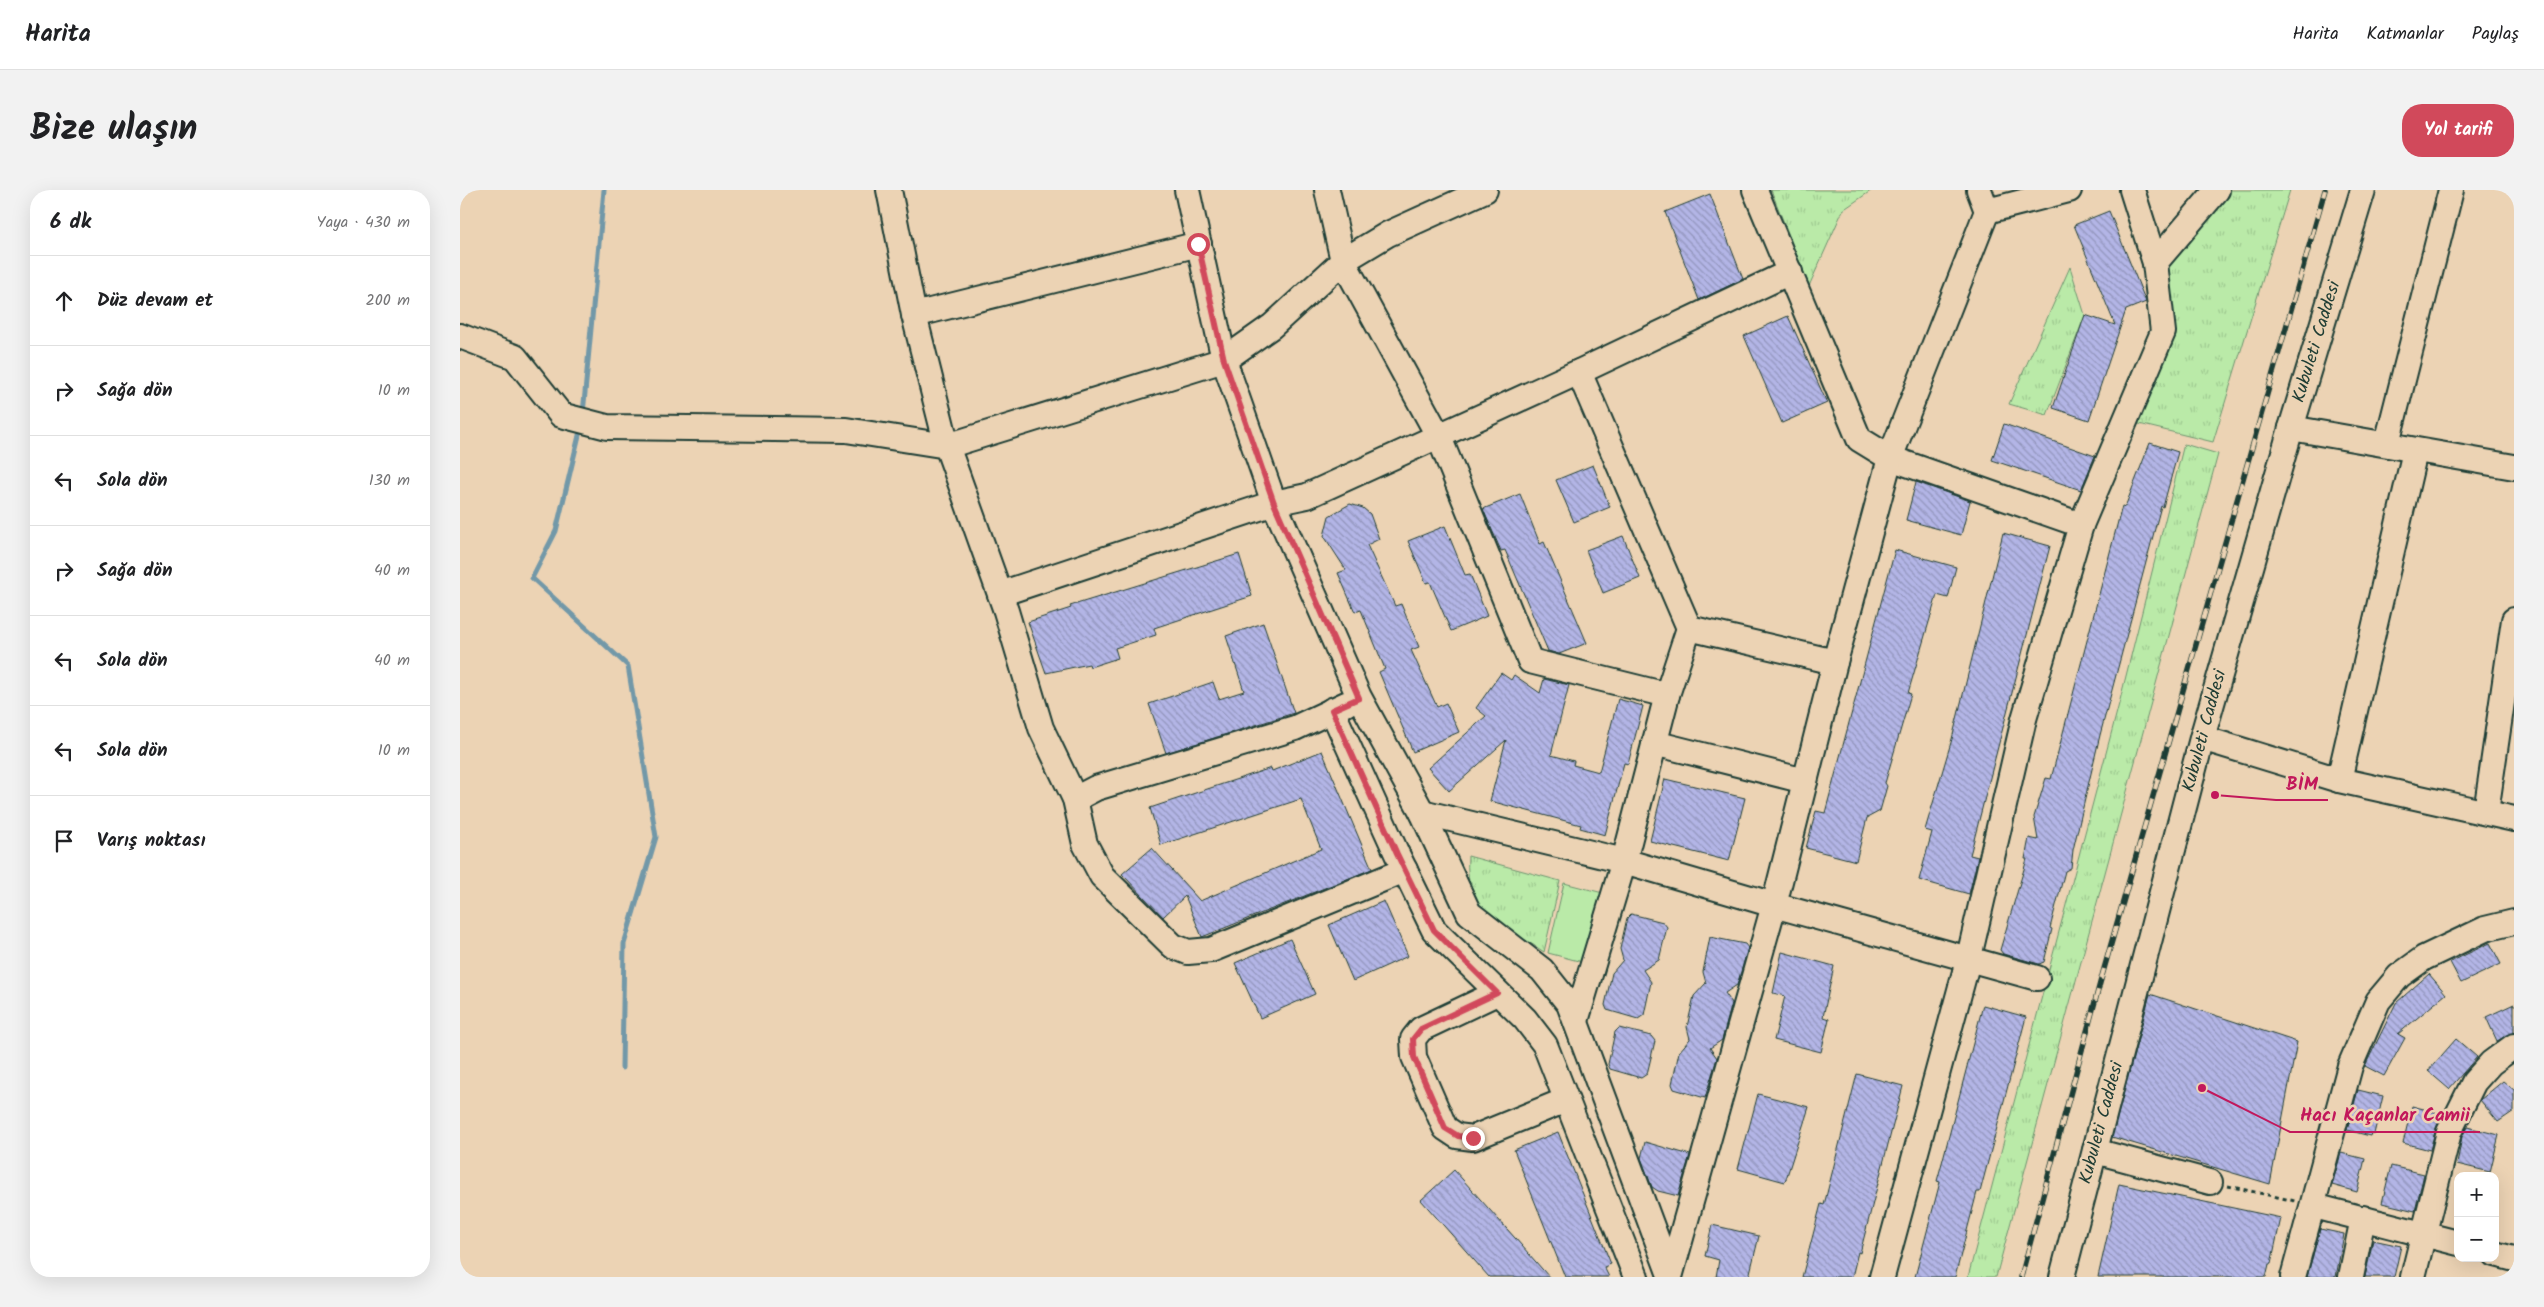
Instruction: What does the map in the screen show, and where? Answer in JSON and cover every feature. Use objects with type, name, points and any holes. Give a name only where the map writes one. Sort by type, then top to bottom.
[{"type":"street","points":[[889,190],[914,315],[947,446],[1000,594],[1041,728],[1075,799],[1085,844],[1102,876],[1173,946],[1188,952],[1211,950],[1405,870]]},
{"type":"street","points":[[1187,190],[1224,360],[1274,503],[1359,698],[1422,812],[1469,913],[1542,970],[1569,1004],[1670,1276]]},
{"type":"street","points":[[1326,190],[1343,261],[1439,437],[1530,661],[1667,695]]},
{"type":"street","points":[[460,336],[515,357],[561,415],[607,427],[846,430],[947,446],[1224,360],[1272,326],[1343,261],[1388,234],[1485,190]]},
{"type":"street","points":[[1755,190],[1859,439],[1890,458],[2081,525]]},
{"type":"street","points":[[1670,1276],[1774,905],[1835,662],[1890,458],[1983,201],[2069,190]]},
{"type":"street","points":[[1882,1277],[1969,957],[2024,719],[2081,525],[2163,332],[2155,264],[2132,190]]},
{"type":"street","points":[[2155,264],[2217,190]]},
{"type":"street","name":"Kubuleti Caddesi","points":[[2062,1277],[2202,738],[2291,428],[2363,190]]},
{"type":"street","points":[[2387,444],[2451,190]]},
{"type":"street","points":[[914,315],[1198,244]]},
{"type":"street","points":[[1000,594],[1274,503],[1307,496],[1439,437],[1790,272]]},
{"type":"street","points":[[1576,1021],[1624,861],[1667,695],[1689,628],[1579,372]]},
{"type":"street","points":[[2291,428],[2514,467]]},
{"type":"street","points":[[2339,780],[2415,451]]},
{"type":"street","points":[[2486,812],[2514,620]]},
{"type":"street","points":[[1689,628],[1835,662]]},
{"type":"street","points":[[1075,799],[1096,788],[1295,728],[1359,698]]},
{"type":"street","points":[[1332,710],[1434,930],[1524,1019],[1545,1045],[1636,1277]]},
{"type":"street","points":[[2202,738],[2339,780],[2514,819]]},
{"type":"street","points":[[1654,743],[1805,781]]},
{"type":"street","points":[[1422,812],[1624,861],[1774,905],[1969,957],[2037,978]]},
{"type":"street","points":[[2293,1277],[2314,1206],[2350,1066],[2378,1001],[2399,976],[2424,958],[2485,929],[2514,922]]},
{"type":"street","points":[[1497,993],[1421,1029],[1413,1039],[1414,1057],[1445,1128],[1458,1136],[1473,1138],[1566,1100]]},
{"type":"street","points":[[2413,1277],[2449,1132],[2474,1082],[2491,1063],[2514,1046]]},
{"type":"street","points":[[2095,1151],[2210,1182]]},
{"type":"street","points":[[2314,1206],[2454,1242]]},
{"type":"street","points":[[2351,1277],[2362,1218]]},
{"type":"street","points":[[2499,1255],[2514,1259]]},
{"type":"path","points":[[2210,1182],[2314,1206]]},
{"type":"green space","points":[[1771,190],[1872,190],[1843,210],[1809,286]]},
{"type":"green space","points":[[2222,190],[2290,190],[2213,442],[2135,423],[2169,255]]},
{"type":"green space","points":[[2070,267],[2085,315],[2047,415],[2009,404]]},
{"type":"green space","points":[[2184,444],[2218,454],[1996,1277],[1968,1277],[2120,700]]},
{"type":"green space","points":[[1468,856],[1560,881],[1544,952],[1500,925],[1479,905],[1472,892],[1468,876]]},
{"type":"green space","points":[[1564,883],[1603,893],[1586,963],[1548,953]]},
{"type":"building","points":[[1710,194],[1743,279],[1699,300],[1665,212]]},
{"type":"building","points":[[2109,211],[2146,302],[2126,310],[2089,420],[2053,408],[2085,315],[2115,325],[2074,225]]},
{"type":"building","points":[[1788,316],[1827,403],[1782,423],[1744,336]]},
{"type":"building","points":[[2004,424],[2095,456],[2081,490],[1992,460]]},
{"type":"building","points":[[2150,443],[2178,452],[2163,507],[2161,506],[2100,735],[2073,850],[2071,868],[2065,871],[2050,928],[2052,929],[2044,962],[2039,964],[2003,954],[2000,950],[2027,859],[2025,859],[2029,838],[2038,840],[2034,817],[2046,778],[2051,779],[2122,506],[2125,507]]},
{"type":"building","points":[[1593,465],[1610,507],[1574,522],[1556,480]]},
{"type":"building","points":[[1916,482],[1970,501],[1961,535],[1906,520]]},
{"type":"building","points":[[1520,494],[1540,544],[1544,542],[1587,643],[1559,654],[1548,651],[1505,550],[1501,551],[1483,509]]},
{"type":"building","points":[[1350,504],[1363,508],[1370,514],[1379,539],[1367,545],[1395,606],[1401,604],[1419,647],[1411,650],[1437,707],[1446,703],[1459,732],[1413,752],[1379,672],[1385,669],[1361,610],[1355,612],[1338,573],[1346,570],[1324,536],[1329,516]]},
{"type":"building","points":[[1445,526],[1465,575],[1470,574],[1487,616],[1451,631],[1430,582],[1426,583],[1408,541]]},
{"type":"building","points":[[2003,533],[2050,546],[1970,855],[1978,857],[1969,894],[1919,880],[1932,832],[1925,830],[1952,739]]},
{"type":"building","points":[[1623,536],[1640,578],[1603,593],[1586,550]]},
{"type":"building","points":[[1895,550],[1956,567],[1948,598],[1937,595],[1908,693],[1911,694],[1885,783],[1887,786],[1880,811],[1867,818],[1856,861],[1806,848],[1816,811],[1825,813]]},
{"type":"building","points":[[1239,554],[1252,596],[1154,628],[1156,635],[1115,648],[1118,658],[1090,667],[1089,664],[1046,673],[1028,622],[1071,608],[1070,606]]},
{"type":"building","points":[[1263,623],[1294,713],[1166,753],[1149,704],[1213,682],[1219,699],[1244,691],[1226,636]]},
{"type":"building","points":[[1501,673],[1511,680],[1514,675],[1540,693],[1544,679],[1569,685],[1551,755],[1574,761],[1573,765],[1599,772],[1618,699],[1643,706],[1628,764],[1624,763],[1605,835],[1580,828],[1581,825],[1490,801],[1506,740],[1449,791],[1428,768],[1486,716],[1476,708]]},
{"type":"building","points":[[1322,751],[1372,869],[1202,937],[1185,896],[1163,917],[1122,874],[1152,848],[1200,901],[1321,849],[1301,799],[1161,845],[1150,808],[1271,768],[1272,771]]},
{"type":"building","points":[[1665,779],[1745,798],[1729,861],[1650,841]]},
{"type":"building","points":[[1384,901],[1408,956],[1353,981],[1329,925]]},
{"type":"building","points":[[1631,914],[1663,922],[1667,927],[1659,960],[1643,970],[1651,982],[1644,1015],[1638,1019],[1607,1010],[1605,1005],[1612,973],[1623,960],[1620,949],[1627,918]]},
{"type":"building","points":[[1710,937],[1745,944],[1748,948],[1737,985],[1725,993],[1732,1003],[1722,1040],[1710,1048],[1717,1058],[1705,1098],[1674,1089],[1672,1084],[1679,1052],[1690,1039],[1687,1027],[1694,996],[1706,983],[1703,972]]},
{"type":"building","points":[[1290,939],[1315,994],[1260,1018],[1235,963]]},
{"type":"building","points":[[2490,943],[2501,964],[2461,983],[2450,962]]},
{"type":"building","points":[[1782,952],[1834,966],[1823,1017],[1829,1019],[1821,1052],[1774,1040],[1785,996],[1773,993]]},
{"type":"building","points":[[2429,974],[2446,994],[2398,1034],[2405,1038],[2384,1076],[2365,1066],[2396,1003]]},
{"type":"building","points":[[2150,994],[2297,1042],[2270,1184],[2112,1137]]},
{"type":"building","points":[[2514,1004],[2514,1032],[2497,1041],[2486,1017]]},
{"type":"building","points":[[1983,1005],[2026,1017],[1980,1192],[1977,1192],[1955,1277],[1915,1277],[1940,1182],[1937,1181]]},
{"type":"building","points":[[1619,1028],[1651,1036],[1655,1041],[1647,1074],[1641,1078],[1610,1069],[1608,1064],[1615,1032]]},
{"type":"building","points":[[2456,1039],[2477,1057],[2449,1089],[2428,1071]]},
{"type":"building","points":[[1857,1074],[1903,1086],[1860,1253],[1858,1252],[1852,1277],[1802,1277],[1821,1204],[1824,1205]]},
{"type":"building","points":[[2503,1081],[2514,1090],[2514,1111],[2498,1122],[2480,1100]]},
{"type":"building","points":[[2358,1090],[2383,1096],[2374,1134],[2371,1133],[2370,1136],[2347,1130]]},
{"type":"building","points":[[1758,1094],[1809,1107],[1785,1182],[1738,1169]]},
{"type":"building","points":[[2412,1106],[2443,1114],[2436,1128],[2430,1150],[2403,1143]]},
{"type":"building","points":[[2467,1127],[2499,1135],[2490,1172],[2457,1164],[2462,1137]]},
{"type":"building","points":[[1558,1132],[1611,1264],[1604,1267],[1609,1277],[1565,1277],[1514,1150]]},
{"type":"building","points":[[1645,1142],[1690,1155],[1678,1196],[1658,1191],[1652,1187],[1641,1158]]},
{"type":"building","points":[[2341,1153],[2365,1159],[2357,1192],[2332,1185]]},
{"type":"building","points":[[2391,1166],[2424,1174],[2415,1211],[2382,1203]]},
{"type":"building","points":[[1454,1170],[1549,1277],[1489,1277],[1421,1200]]},
{"type":"building","points":[[2119,1184],[2281,1218],[2271,1264],[2269,1264],[2266,1277],[2098,1277]]},
{"type":"building","points":[[1712,1225],[1759,1236],[1749,1277],[1716,1277],[1719,1260],[1705,1256]]},
{"type":"building","points":[[2320,1229],[2344,1234],[2336,1277],[2307,1277]]},
{"type":"building","points":[[2373,1240],[2401,1246],[2394,1277],[2365,1277]]},
{"type":"waterway","points":[[583,414],[604,190]]},
{"type":"waterway","points":[[581,427],[556,531],[532,578],[628,666],[656,837],[624,944],[622,1068]]},
{"type":"railway","points":[[2021,1277],[2100,983],[2325,190]]},
{"type":"place","name":"BİM","points":[[2215,795]]},
{"type":"place","name":"Hacı Kaçanlar Camii","points":[[2202,1088]]},
{"type":"route","points":[[1198,244],[1224,360],[1274,503],[1359,698],[1332,710],[1397,854],[1434,930],[1497,993],[1421,1029],[1413,1039],[1414,1057],[1445,1128],[1458,1136],[1473,1138]]}]
